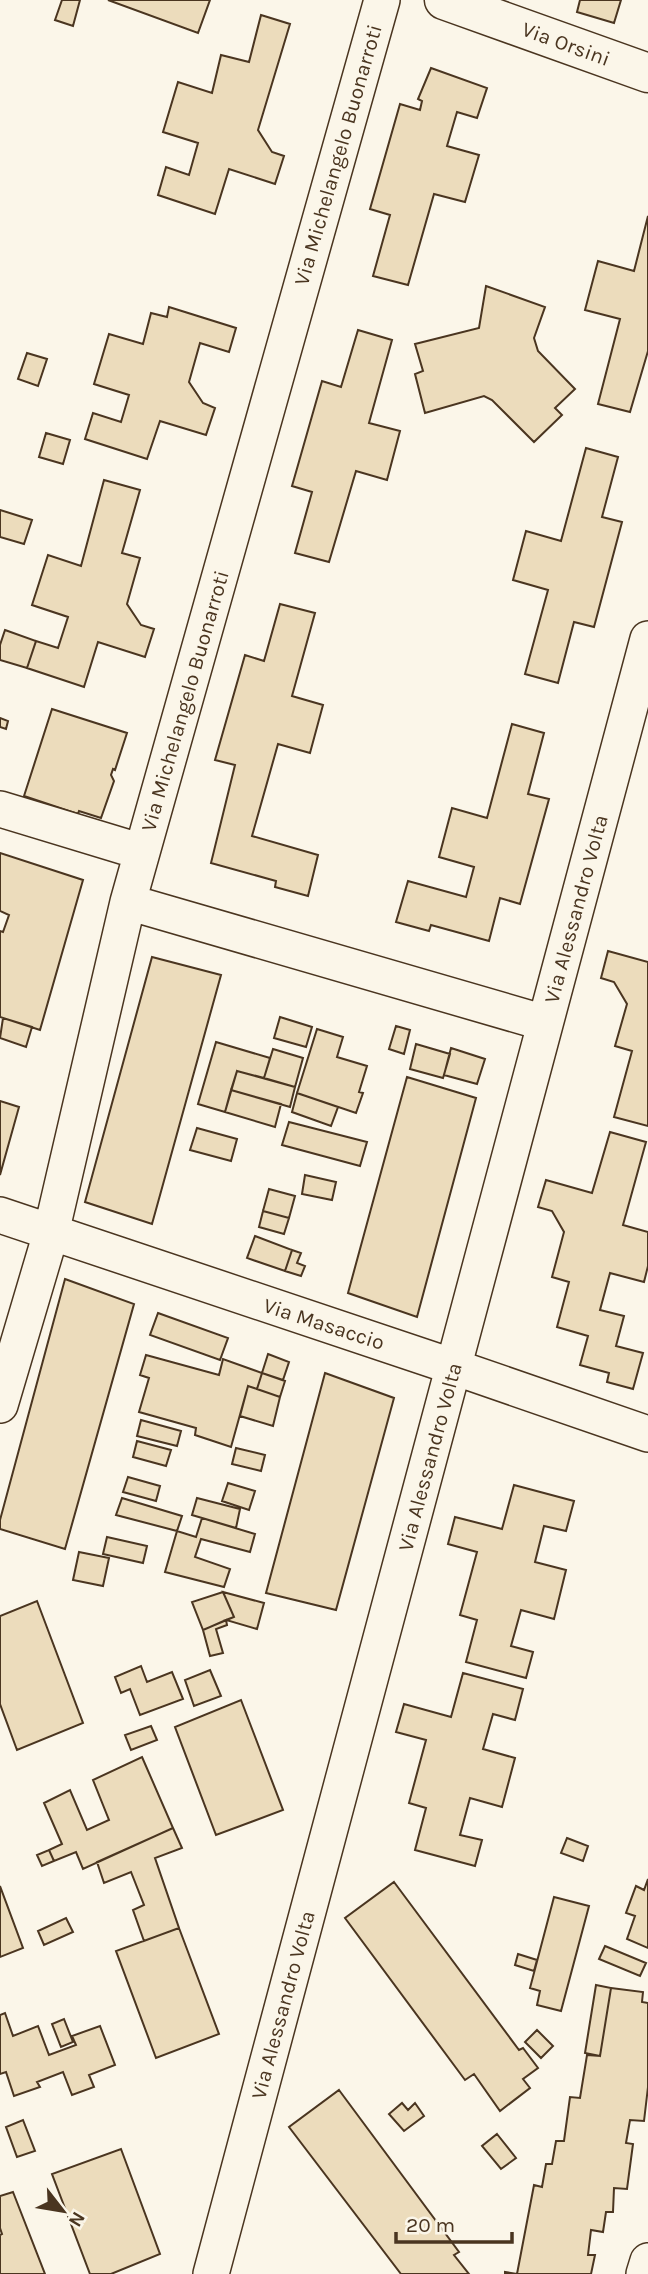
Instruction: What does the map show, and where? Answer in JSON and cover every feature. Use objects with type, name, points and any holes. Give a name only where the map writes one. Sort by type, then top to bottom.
[{"type":"main road","name":"Via Orsini","points":[[444,0],[648,73]]},
{"type":"street","name":"Via Michelangelo Buonarroti","points":[[0,1405],[51,1233],[128,902],[382,0]]},
{"type":"street","name":"Via Alessandro Volta","points":[[211,2274],[648,639]]},
{"type":"street","points":[[0,809],[142,852]]},
{"type":"street","points":[[128,902],[545,1023]]},
{"type":"street","name":"Via Masaccio","points":[[0,1215],[648,1434]]},
{"type":"street","points":[[644,2274],[648,2260]]},
{"type":"building","points":[[62,0],[80,0],[73,26],[55,20]]},
{"type":"building","points":[[108,0],[210,0],[198,33]]},
{"type":"building","points":[[580,0],[621,0],[614,23],[577,12]]},
{"type":"building","points":[[261,15],[290,24],[258,130],[272,152],[284,156],[275,184],[229,169],[215,214],[158,195],[166,167],[189,175],[198,143],[163,132],[178,82],[212,93],[221,55],[249,62]]},
{"type":"building","points":[[431,68],[487,88],[477,118],[457,112],[447,146],[479,155],[465,202],[434,194],[408,285],[373,276],[390,215],[370,209],[400,104],[420,110],[422,101],[418,99]]},
{"type":"building","points":[[648,216],[648,351],[630,412],[598,404],[620,319],[585,310],[598,261],[634,271]]},
{"type":"building","points":[[486,286],[545,307],[534,338],[538,351],[575,389],[555,408],[562,415],[534,442],[492,400],[484,396],[425,413],[415,374],[423,371],[415,344],[479,328]]},
{"type":"building","points":[[169,307],[236,328],[229,352],[200,343],[189,382],[203,403],[215,408],[206,435],[160,421],[147,459],[85,439],[93,413],[121,422],[129,395],[94,384],[109,334],[143,344],[151,313],[167,317]]},
{"type":"building","points":[[358,330],[392,340],[369,423],[400,431],[387,480],[356,471],[329,562],[295,553],[312,492],[292,486],[322,381],[341,387]]},
{"type":"building","points":[[27,353],[47,359],[38,386],[18,379]]},
{"type":"building","points":[[46,433],[70,440],[63,464],[39,457]]},
{"type":"building","points":[[586,448],[618,457],[602,517],[622,522],[594,627],[574,622],[558,683],[525,674],[548,590],[513,580],[526,531],[561,541]]},
{"type":"building","points":[[104,480],[140,490],[122,553],[140,558],[127,604],[141,625],[154,629],[145,657],[98,642],[84,687],[27,668],[36,641],[58,648],[68,617],[32,605],[48,555],[81,566]]},
{"type":"building","points":[[0,510],[32,520],[24,544],[0,537]]},
{"type":"building","points":[[280,604],[315,613],[292,696],[323,705],[310,753],[278,744],[252,836],[318,855],[308,896],[275,887],[276,881],[211,863],[235,765],[215,760],[245,655],[264,661]]},
{"type":"building","points":[[5,630],[36,641],[27,668],[0,660],[0,645]]},
{"type":"building","points":[[52,709],[127,733],[111,775],[114,781],[101,818],[79,811],[78,814],[24,796]]},
{"type":"building","points":[[0,718],[8,721],[6,729],[0,727]]},
{"type":"building","points":[[512,724],[544,733],[528,794],[549,799],[520,904],[500,898],[489,941],[431,925],[429,931],[396,922],[408,881],[466,897],[474,867],[439,857],[452,808],[487,818]]},
{"type":"building","points":[[0,853],[83,880],[40,1030],[0,1017],[0,931],[3,932],[9,915],[0,911]]},
{"type":"building","points":[[608,951],[648,962],[648,1126],[614,1117],[632,1051],[615,1046],[627,1004],[614,982],[601,978]]},
{"type":"building","points":[[152,957],[221,975],[152,1224],[85,1202]]},
{"type":"building","points":[[280,1017],[312,1027],[306,1047],[274,1038]]},
{"type":"building","points":[[3,1018],[32,1027],[26,1047],[0,1038]]},
{"type":"building","points":[[396,1026],[410,1030],[404,1054],[389,1049]]},
{"type":"building","points":[[317,1029],[343,1037],[337,1057],[367,1066],[359,1092],[363,1093],[356,1113],[297,1093]]},
{"type":"building","points":[[216,1042],[270,1058],[264,1078],[237,1071],[225,1112],[198,1104]]},
{"type":"building","points":[[416,1044],[450,1054],[443,1078],[410,1069]]},
{"type":"building","points":[[451,1048],[485,1059],[477,1084],[444,1075]]},
{"type":"building","points":[[273,1049],[303,1058],[295,1087],[264,1078]]},
{"type":"building","points":[[237,1071],[295,1087],[290,1107],[231,1090]]},
{"type":"building","points":[[407,1077],[476,1098],[417,1317],[348,1293]]},
{"type":"building","points":[[231,1090],[281,1104],[275,1127],[225,1112]]},
{"type":"building","points":[[297,1093],[338,1107],[331,1126],[292,1112]]},
{"type":"building","points":[[0,1101],[19,1107],[0,1175]]},
{"type":"building","points":[[289,1122],[367,1142],[360,1166],[282,1145]]},
{"type":"building","points":[[197,1128],[237,1139],[231,1161],[190,1150]]},
{"type":"building","points":[[610,1132],[646,1142],[623,1225],[648,1232],[648,1266],[644,1282],[610,1273],[600,1310],[624,1316],[616,1346],[643,1353],[633,1389],[607,1382],[609,1373],[580,1365],[588,1336],[557,1327],[569,1282],[552,1277],[564,1232],[552,1211],[538,1207],[546,1180],[592,1193]]},
{"type":"building","points":[[305,1175],[336,1182],[332,1200],[302,1194]]},
{"type":"building","points":[[269,1189],[295,1196],[289,1218],[263,1211]]},
{"type":"building","points":[[263,1211],[289,1218],[284,1234],[259,1227]]},
{"type":"building","points":[[255,1236],[292,1250],[285,1271],[247,1258]]},
{"type":"building","points":[[292,1250],[301,1253],[297,1263],[305,1266],[301,1276],[285,1271]]},
{"type":"building","points":[[65,1279],[134,1304],[65,1549],[0,1529],[0,1520]]},
{"type":"building","points":[[158,1313],[228,1338],[220,1360],[150,1335]]},
{"type":"building","points":[[268,1354],[289,1362],[283,1380],[262,1373]]},
{"type":"building","points":[[146,1355],[219,1375],[223,1359],[262,1373],[257,1389],[248,1386],[231,1447],[195,1435],[196,1428],[139,1412],[149,1378],[140,1375]]},
{"type":"building","points":[[262,1373],[285,1381],[280,1397],[257,1389]]},
{"type":"building","points":[[325,1373],[394,1398],[336,1610],[266,1593]]},
{"type":"building","points":[[248,1386],[280,1397],[273,1426],[240,1416]]},
{"type":"building","points":[[141,1420],[181,1431],[177,1446],[137,1436]]},
{"type":"building","points":[[137,1441],[171,1450],[166,1466],[133,1457]]},
{"type":"building","points":[[236,1448],[265,1455],[261,1471],[232,1464]]},
{"type":"building","points":[[128,1477],[160,1486],[156,1501],[123,1492]]},
{"type":"building","points":[[228,1483],[255,1491],[249,1510],[222,1501]]},
{"type":"building","points":[[514,1485],[574,1501],[566,1531],[544,1526],[535,1562],[566,1570],[554,1619],[521,1610],[511,1646],[533,1652],[526,1678],[466,1662],[477,1620],[460,1615],[477,1552],[448,1544],[455,1517],[502,1529]]},
{"type":"building","points":[[122,1498],[182,1516],[177,1531],[116,1515]]},
{"type":"building","points":[[197,1498],[240,1509],[236,1528],[192,1515]]},
{"type":"building","points":[[202,1518],[255,1534],[250,1552],[201,1539],[195,1557],[230,1569],[224,1587],[165,1572],[177,1531],[196,1537]]},
{"type":"building","points":[[107,1537],[147,1546],[143,1563],[103,1554]]},
{"type":"building","points":[[79,1552],[109,1558],[103,1586],[73,1580]]},
{"type":"building","points":[[223,1592],[264,1603],[257,1629],[226,1620],[234,1617]]},
{"type":"building","points":[[223,1592],[234,1617],[203,1630],[192,1602]]},
{"type":"building","points":[[37,1601],[83,1723],[17,1750],[0,1704],[0,1616]]},
{"type":"building","points":[[226,1620],[227,1625],[216,1629],[223,1653],[210,1656],[203,1630]]},
{"type":"building","points":[[141,1666],[147,1682],[172,1672],[183,1699],[140,1715],[130,1689],[121,1693],[115,1677]]},
{"type":"building","points":[[210,1670],[221,1696],[194,1706],[185,1680]]},
{"type":"building","points":[[463,1673],[523,1689],[515,1720],[493,1714],[483,1749],[515,1758],[502,1807],[470,1798],[460,1835],[482,1840],[475,1866],[415,1850],[426,1808],[409,1803],[426,1740],[396,1732],[404,1704],[451,1717]]},
{"type":"building","points":[[241,1700],[283,1810],[216,1835],[175,1727]]},
{"type":"building","points":[[151,1726],[157,1740],[131,1750],[125,1735]]},
{"type":"building","points":[[142,1757],[173,1828],[83,1869],[76,1852],[54,1861],[49,1850],[62,1844],[44,1803],[70,1790],[87,1830],[109,1820],[93,1780]]},
{"type":"building","points":[[173,1828],[182,1848],[155,1858],[179,1928],[144,1941],[133,1910],[144,1905],[131,1872],[104,1883],[97,1862]]},
{"type":"building","points":[[567,1838],[588,1846],[583,1861],[561,1853]]},
{"type":"building","points":[[49,1850],[54,1861],[42,1866],[37,1855]]},
{"type":"building","points":[[648,1879],[648,1948],[627,1939],[635,1916],[626,1913],[636,1886],[644,1890]]},
{"type":"building","points":[[394,1882],[519,2050],[523,2048],[538,2068],[523,2079],[530,2088],[500,2111],[474,2074],[465,2080],[345,1918]]},
{"type":"building","points":[[0,1886],[23,1948],[0,1957]]},
{"type":"building","points":[[554,1897],[589,1906],[561,2011],[537,2005],[540,1991],[530,1988]]},
{"type":"building","points":[[66,1918],[73,1932],[44,1945],[38,1931]]},
{"type":"building","points":[[179,1928],[219,2034],[156,2058],[116,1951]]},
{"type":"building","points":[[605,1946],[646,1963],[640,1976],[599,1959]]},
{"type":"building","points":[[518,1954],[537,1960],[534,1971],[515,1965]]},
{"type":"building","points":[[596,1985],[611,1988],[600,2056],[585,2053]]},
{"type":"building","points":[[611,1988],[643,1992],[642,2002],[648,2003],[648,2087],[644,2121],[630,2120],[626,2143],[633,2144],[627,2189],[614,2188],[613,2212],[606,2212],[603,2232],[591,2230],[588,2255],[595,2255],[591,2274],[517,2274],[534,2185],[542,2187],[546,2164],[552,2164],[556,2141],[564,2141],[570,2097],[580,2098],[587,2055],[600,2056]]},
{"type":"building","points":[[5,2013],[13,2036],[38,2026],[49,2055],[76,2045],[72,2036],[100,2026],[115,2065],[89,2075],[94,2087],[72,2095],[63,2072],[37,2082],[40,2087],[14,2096],[6,2072],[0,2074],[0,2015]]},
{"type":"building","points":[[64,2019],[73,2042],[61,2047],[52,2024]]},
{"type":"building","points":[[537,2030],[553,2046],[541,2058],[525,2042]]},
{"type":"building","points":[[339,2090],[459,2252],[454,2255],[469,2274],[401,2274],[289,2127]]},
{"type":"building","points":[[402,2103],[408,2110],[415,2103],[424,2116],[404,2131],[389,2114]]},
{"type":"building","points":[[23,2120],[35,2151],[17,2157],[6,2127]]},
{"type":"building","points":[[497,2134],[516,2158],[501,2169],[482,2146]]},
{"type":"building","points":[[121,2149],[160,2254],[111,2274],[90,2274],[52,2174]]},
{"type":"building","points":[[13,2192],[45,2274],[0,2274],[0,2196]]}]
